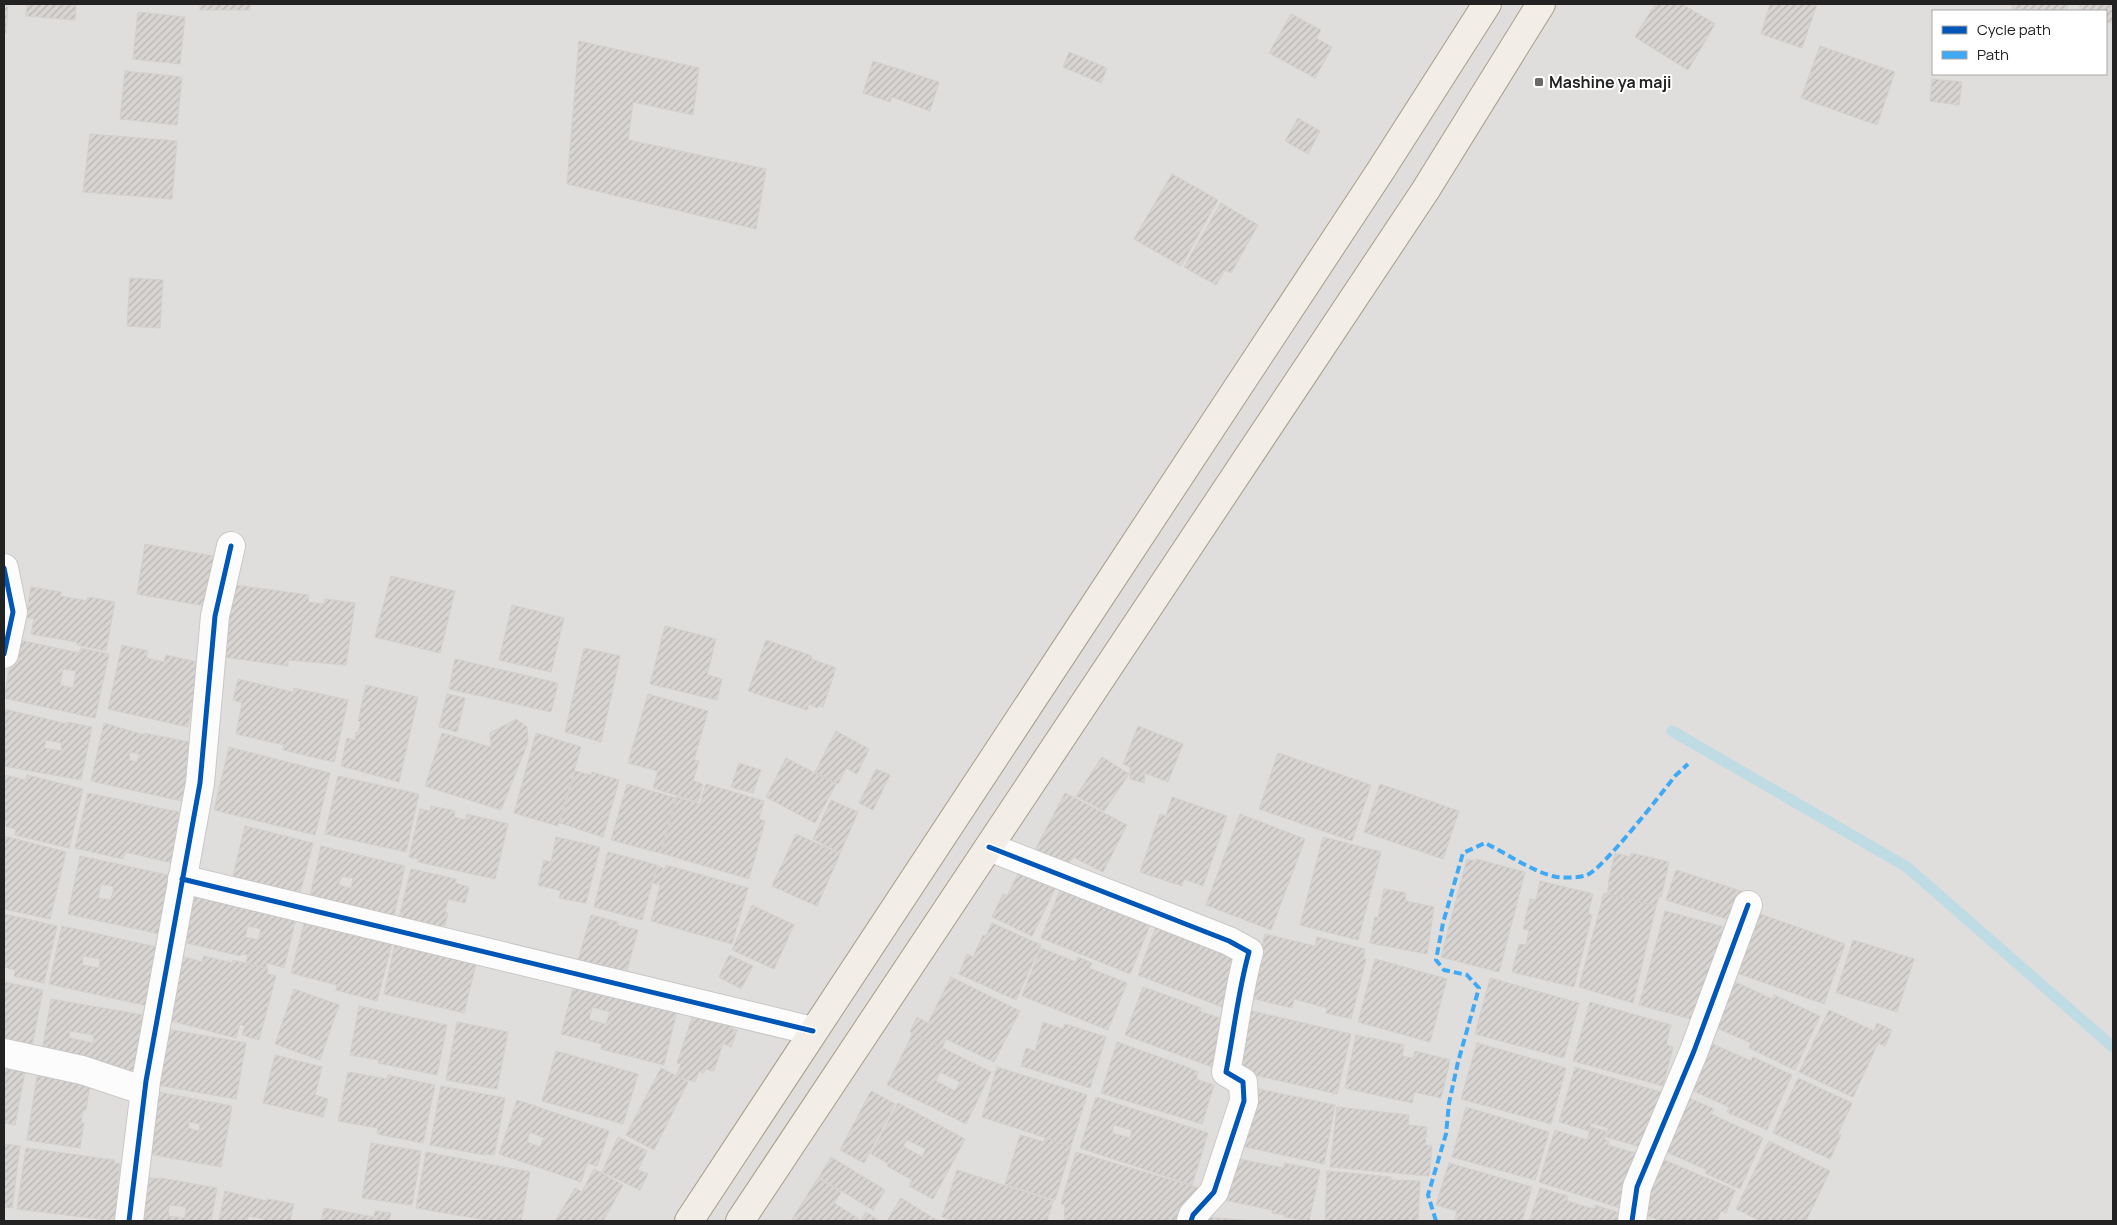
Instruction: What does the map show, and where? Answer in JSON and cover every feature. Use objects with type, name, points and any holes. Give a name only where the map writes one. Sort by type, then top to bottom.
[{"type":"main road","points":[[688,1221],[1376,178],[1487,4]]},
{"type":"main road","points":[[740,1221],[1425,191],[1541,4]]},
{"type":"street","points":[[129,1221],[145,1091],[200,783],[216,616],[231,546]]},
{"type":"street","points":[[4,568],[13,612],[4,654]]},
{"type":"street","points":[[989,847],[1229,942],[1249,952],[1240,986],[1237,1014],[1226,1072],[1243,1082],[1244,1101],[1214,1192],[1193,1215],[1191,1221]]},
{"type":"street","points":[[182,880],[813,1031]]},
{"type":"street","points":[[1632,1221],[1637,1188],[1694,1051],[1748,905]]},
{"type":"street","points":[[4,1053],[82,1070],[145,1091]]},
{"type":"shaded area","points":[[4,4],[2113,4],[2113,1221],[4,1221]]},
{"type":"building","points":[[4,4],[8,4],[6,33],[4,33]]},
{"type":"building","points":[[27,4],[76,4],[75,20],[26,16]]},
{"type":"building","points":[[200,4],[250,4],[250,10],[200,10]]},
{"type":"building","points":[[1655,4],[1682,4],[1715,24],[1688,70],[1635,37]]},
{"type":"building","points":[[1770,4],[1817,4],[1802,48],[1761,34]]},
{"type":"building","points":[[2012,4],[2068,4],[2067,10],[2012,9]]},
{"type":"building","points":[[2080,4],[2113,4],[2113,23],[2107,22],[2107,10],[2080,10]]},
{"type":"building","points":[[138,12],[185,17],[180,64],[133,59]]},
{"type":"building","points":[[1291,14],[1321,30],[1316,38],[1332,47],[1315,78],[1269,53]]},
{"type":"building","points":[[579,41],[699,68],[693,115],[633,102],[628,140],[766,169],[756,229],[567,184]]},
{"type":"building","points":[[1820,46],[1895,72],[1877,125],[1801,98]]},
{"type":"building","points":[[1069,52],[1107,68],[1101,83],[1063,67]]},
{"type":"building","points":[[873,61],[939,82],[930,111],[892,97],[890,102],[863,93]]},
{"type":"building","points":[[125,71],[182,77],[177,125],[120,119]]},
{"type":"building","points":[[1932,79],[1962,82],[1959,105],[1930,101]]},
{"type":"building","points":[[1298,118],[1320,131],[1308,154],[1285,141]]},
{"type":"building","points":[[90,134],[177,141],[172,199],[83,192]]},
{"type":"building","points":[[1172,174],[1218,200],[1181,266],[1134,239]]},
{"type":"building","points":[[1221,203],[1258,225],[1231,273],[1225,270],[1216,285],[1184,267]]},
{"type":"building","points":[[130,278],[163,280],[160,328],[127,326]]},
{"type":"building","points":[[145,544],[219,557],[206,606],[137,594]]},
{"type":"building","points":[[391,576],[455,591],[440,653],[375,637]]},
{"type":"building","points":[[227,584],[309,595],[308,602],[324,604],[325,599],[355,603],[346,665],[288,660],[288,666],[218,656]]},
{"type":"building","points":[[31,587],[61,592],[60,596],[87,601],[88,597],[115,602],[106,651],[77,645],[77,642],[31,634],[34,619],[26,617]]},
{"type":"building","points":[[512,605],[564,618],[551,672],[499,660]]},
{"type":"building","points":[[665,626],[716,639],[707,675],[722,679],[717,700],[650,684]]},
{"type":"building","points":[[15,639],[79,653],[81,648],[109,654],[95,718],[4,698]],"holes":[[[63,669],[76,671],[73,688],[60,685]]]},
{"type":"building","points":[[766,640],[812,656],[811,659],[836,668],[823,707],[819,705],[817,708],[809,704],[807,710],[748,691]]},
{"type":"building","points":[[122,645],[148,651],[146,658],[164,662],[166,655],[205,664],[195,710],[191,709],[188,727],[108,709]]},
{"type":"building","points":[[584,648],[620,656],[601,742],[565,732]]},
{"type":"building","points":[[455,659],[558,683],[551,712],[449,689]]},
{"type":"building","points":[[238,679],[293,692],[294,688],[348,700],[334,762],[283,750],[284,745],[236,734],[242,703],[233,700]]},
{"type":"building","points":[[366,685],[418,697],[399,782],[341,766],[347,738],[355,740],[356,732],[358,733],[361,722],[358,721]]},
{"type":"building","points":[[447,694],[465,698],[457,732],[439,727]]},
{"type":"building","points":[[648,694],[708,711],[694,760],[699,761],[693,781],[703,784],[698,802],[653,788],[658,771],[628,763]]},
{"type":"building","points":[[4,709],[67,724],[67,722],[92,727],[81,780],[4,766]],"holes":[[[46,740],[62,743],[61,751],[44,748]]]},
{"type":"building","points":[[516,719],[527,727],[528,742],[501,810],[425,786],[442,733],[491,747],[490,733]]},
{"type":"building","points":[[104,723],[144,735],[144,733],[199,744],[186,802],[91,781]],"holes":[[[130,752],[139,754],[137,762],[129,760]]]},
{"type":"building","points":[[1138,726],[1183,744],[1168,782],[1145,773],[1144,783],[1130,779],[1130,767],[1123,764]]},
{"type":"building","points":[[836,731],[869,749],[857,774],[846,768],[838,784],[815,772]]},
{"type":"building","points":[[536,733],[581,747],[558,826],[514,813]]},
{"type":"building","points":[[229,747],[330,773],[315,835],[214,810]]},
{"type":"building","points":[[1278,753],[1371,785],[1352,841],[1259,809]]},
{"type":"building","points":[[1102,757],[1129,774],[1104,811],[1076,796]]},
{"type":"building","points":[[786,758],[836,784],[815,823],[766,797]]},
{"type":"building","points":[[739,763],[761,770],[753,793],[731,787]]},
{"type":"building","points":[[876,769],[890,775],[873,810],[859,803]]},
{"type":"building","points":[[575,771],[591,775],[592,772],[619,780],[603,837],[560,823]]},
{"type":"building","points":[[4,775],[26,780],[27,775],[83,789],[69,848],[15,835],[16,829],[4,826]]},
{"type":"building","points":[[338,776],[419,794],[406,852],[325,834]]},
{"type":"building","points":[[627,784],[676,798],[660,853],[611,840]]},
{"type":"building","points":[[706,784],[764,801],[759,819],[765,821],[749,879],[661,853],[677,797],[700,804]]},
{"type":"building","points":[[1380,784],[1459,811],[1443,859],[1364,832]]},
{"type":"building","points":[[88,793],[183,813],[172,863],[125,852],[123,859],[75,848]]},
{"type":"building","points":[[1065,793],[1127,825],[1103,872],[1073,857],[1066,869],[1034,852]]},
{"type":"building","points":[[1172,797],[1227,816],[1203,886],[1184,879],[1182,886],[1140,872],[1160,814],[1166,816]]},
{"type":"building","points":[[831,800],[858,812],[840,853],[813,839]]},
{"type":"building","points":[[431,806],[455,811],[454,817],[466,820],[467,814],[508,824],[495,879],[418,862],[418,859],[409,857],[420,809],[430,811]]},
{"type":"building","points":[[1240,814],[1305,839],[1271,930],[1206,905]]},
{"type":"building","points":[[245,826],[313,843],[298,901],[232,880]]},
{"type":"building","points":[[796,834],[840,854],[817,906],[772,886]]},
{"type":"building","points":[[4,836],[66,852],[50,919],[4,909]]},
{"type":"building","points":[[556,837],[600,847],[586,903],[559,898],[561,891],[538,885],[544,860],[551,862]]},
{"type":"building","points":[[1323,837],[1381,852],[1358,940],[1300,925]]},
{"type":"building","points":[[321,846],[405,866],[392,925],[308,905]],"holes":[[[341,876],[353,878],[351,888],[339,885]]]},
{"type":"building","points":[[608,852],[657,865],[642,920],[594,907]]},
{"type":"building","points":[[1615,853],[1630,857],[1631,853],[1669,862],[1661,897],[1659,896],[1656,906],[1607,895]]},
{"type":"building","points":[[80,856],[177,877],[164,935],[68,914]],"holes":[[[101,884],[114,887],[111,900],[98,898]]]},
{"type":"building","points":[[1467,859],[1475,861],[1476,859],[1525,872],[1499,972],[1441,957]]},
{"type":"building","points":[[666,865],[748,888],[732,944],[651,921],[660,885],[653,883],[658,866],[665,869]]},
{"type":"building","points":[[1022,866],[1058,883],[1032,936],[992,917],[1003,894],[1007,896]]},
{"type":"building","points":[[411,869],[456,879],[455,883],[469,887],[465,903],[448,899],[445,912],[448,913],[442,937],[397,926]]},
{"type":"building","points":[[1676,870],[1744,892],[1734,921],[1666,900]]},
{"type":"building","points":[[1064,880],[1152,920],[1130,974],[1041,938]]},
{"type":"building","points":[[1540,881],[1593,894],[1588,914],[1592,915],[1574,987],[1512,972],[1519,944],[1526,945],[1529,930],[1523,929],[1530,899],[1536,900]]},
{"type":"building","points":[[198,884],[298,910],[284,968],[267,963],[266,968],[246,963],[248,955],[241,954],[240,956],[183,942]],"holes":[[[248,926],[261,929],[258,940],[245,937]]]},
{"type":"building","points":[[1384,889],[1406,893],[1405,901],[1434,907],[1427,954],[1370,943],[1375,917],[1378,918]]},
{"type":"building","points":[[1604,893],[1656,906],[1633,1003],[1579,987]]},
{"type":"building","points":[[752,905],[794,925],[774,969],[732,950]]},
{"type":"building","points":[[1665,911],[1724,927],[1698,1021],[1639,1005]]},
{"type":"building","points":[[4,914],[57,926],[44,983],[14,976],[16,970],[4,967]]},
{"type":"building","points":[[1760,914],[1845,944],[1824,1004],[1734,972],[1747,933],[1753,935]]},
{"type":"building","points":[[591,915],[618,922],[617,925],[638,930],[624,981],[576,968]]},
{"type":"building","points":[[306,917],[393,940],[377,1001],[336,990],[337,985],[291,973]]},
{"type":"building","points":[[992,923],[1041,945],[1016,1000],[959,974],[967,954],[973,957],[983,935],[986,936]]},
{"type":"building","points":[[1157,924],[1242,954],[1222,1007],[1138,975]]},
{"type":"building","points":[[62,926],[161,948],[148,1006],[49,984]],"holes":[[[83,956],[100,959],[99,968],[82,965]]]},
{"type":"building","points":[[1265,934],[1315,946],[1317,937],[1365,949],[1363,959],[1366,959],[1351,1019],[1326,1013],[1327,1008],[1294,999],[1292,1008],[1242,996],[1257,967]]},
{"type":"building","points":[[1853,940],[1914,959],[1897,1012],[1836,993]]},
{"type":"building","points":[[395,944],[477,960],[464,1013],[384,994]]},
{"type":"building","points":[[1041,948],[1076,962],[1078,957],[1092,963],[1089,968],[1127,983],[1108,1030],[1022,996]]},
{"type":"building","points":[[729,955],[753,966],[741,989],[719,977]]},
{"type":"building","points":[[181,956],[202,962],[204,956],[232,963],[233,960],[268,969],[267,974],[276,976],[259,1040],[242,1035],[245,1026],[240,1024],[236,1038],[164,1019]]},
{"type":"building","points":[[1375,959],[1447,979],[1430,1042],[1358,1022]]},
{"type":"building","points":[[951,977],[1020,1011],[994,1062],[946,1039],[942,1048],[910,1032],[917,1017],[928,1023]]},
{"type":"building","points":[[1490,978],[1579,1003],[1564,1058],[1475,1034]]},
{"type":"building","points":[[1731,980],[1772,999],[1774,995],[1820,1016],[1795,1070],[1749,1048],[1751,1043],[1710,1025]]},
{"type":"building","points":[[575,981],[678,1007],[664,1065],[601,1049],[602,1044],[561,1034]],"holes":[[[592,1007],[610,1012],[606,1024],[589,1020]]]},
{"type":"building","points":[[4,982],[43,990],[31,1051],[4,1045]]},
{"type":"building","points":[[1143,987],[1201,1008],[1200,1011],[1234,1023],[1215,1068],[1125,1035]]},
{"type":"building","points":[[294,989],[339,1005],[320,1060],[275,1044]]},
{"type":"building","points":[[51,999],[149,1016],[139,1074],[41,1057]],"holes":[[[70,1031],[94,1035],[93,1043],[69,1038]]]},
{"type":"building","points":[[1590,1002],[1671,1025],[1666,1045],[1673,1047],[1663,1086],[1573,1061]]},
{"type":"building","points":[[359,1006],[447,1025],[437,1075],[378,1063],[379,1060],[350,1055]]},
{"type":"building","points":[[1243,1009],[1351,1034],[1337,1094],[1229,1069]]},
{"type":"building","points":[[1829,1010],[1874,1031],[1877,1023],[1892,1030],[1885,1046],[1878,1043],[1853,1097],[1799,1072]]},
{"type":"building","points":[[694,1012],[733,1025],[732,1029],[737,1030],[731,1047],[723,1043],[714,1071],[705,1069],[704,1073],[699,1071],[695,1082],[676,1076],[681,1064],[677,1063]]},
{"type":"building","points":[[457,1022],[508,1032],[497,1089],[446,1080]]},
{"type":"building","points":[[1043,1022],[1063,1029],[1065,1024],[1106,1037],[1090,1088],[1021,1066],[1026,1048],[1035,1051]]},
{"type":"building","points":[[161,1028],[246,1043],[236,1099],[151,1084]]},
{"type":"building","points":[[913,1033],[991,1072],[966,1124],[887,1085]],"holes":[[[940,1072],[960,1082],[955,1091],[936,1081]]]},
{"type":"building","points":[[1356,1035],[1404,1045],[1402,1056],[1413,1058],[1415,1051],[1450,1060],[1441,1098],[1414,1092],[1412,1103],[1345,1088]]},
{"type":"building","points":[[1117,1042],[1187,1067],[1198,1072],[1196,1079],[1214,1085],[1202,1124],[1101,1093]]},
{"type":"building","points":[[1708,1042],[1751,1061],[1753,1057],[1792,1075],[1767,1130],[1727,1112],[1729,1107],[1687,1088]]},
{"type":"building","points":[[1477,1043],[1566,1068],[1551,1124],[1461,1099]]},
{"type":"building","points":[[556,1051],[638,1074],[623,1124],[542,1101]]},
{"type":"building","points":[[275,1055],[322,1067],[315,1095],[328,1099],[323,1117],[263,1103]]},
{"type":"building","points":[[4,1062],[26,1066],[15,1125],[4,1123]]},
{"type":"building","points":[[997,1067],[1087,1095],[1071,1146],[982,1117]]},
{"type":"building","points":[[1575,1067],[1664,1093],[1641,1147],[1606,1137],[1608,1128],[1591,1123],[1589,1131],[1559,1122]]},
{"type":"building","points":[[661,1068],[688,1082],[654,1150],[626,1135]]},
{"type":"building","points":[[348,1072],[387,1079],[388,1075],[435,1085],[423,1143],[377,1134],[378,1128],[338,1121]]},
{"type":"building","points":[[37,1076],[90,1084],[86,1110],[83,1110],[81,1123],[84,1123],[80,1148],[27,1140]]},
{"type":"building","points":[[1798,1078],[1852,1103],[1838,1134],[1841,1135],[1830,1159],[1773,1133]]},
{"type":"building","points":[[441,1086],[505,1098],[494,1155],[430,1145]]},
{"type":"building","points":[[1249,1087],[1335,1105],[1324,1164],[1237,1145]]},
{"type":"building","points":[[148,1090],[232,1106],[221,1167],[137,1152]],"holes":[[[189,1122],[200,1124],[199,1131],[188,1128]]]},
{"type":"building","points":[[871,1091],[895,1104],[864,1163],[840,1150]]},
{"type":"building","points":[[1680,1094],[1714,1109],[1711,1114],[1763,1138],[1740,1189],[1705,1173],[1707,1170],[1657,1148]]},
{"type":"building","points":[[1096,1097],[1208,1133],[1192,1185],[1080,1148]],"holes":[[[1114,1125],[1132,1130],[1130,1138],[1112,1133]]]},
{"type":"building","points":[[517,1100],[609,1131],[597,1166],[587,1163],[581,1182],[499,1154]],"holes":[[[530,1132],[544,1138],[540,1147],[527,1142]]]},
{"type":"building","points":[[898,1103],[965,1139],[933,1199],[909,1186],[912,1180],[887,1166],[889,1164],[871,1154]],"holes":[[[907,1140],[926,1149],[922,1157],[903,1146]]]},
{"type":"building","points":[[1337,1107],[1409,1115],[1408,1125],[1427,1127],[1425,1145],[1432,1146],[1429,1176],[1330,1167]]},
{"type":"building","points":[[1466,1107],[1549,1132],[1535,1180],[1452,1157]]},
{"type":"building","points":[[1591,1127],[1606,1131],[1604,1139],[1609,1141],[1608,1145],[1642,1155],[1623,1209],[1539,1182],[1555,1130],[1587,1140]]},
{"type":"building","points":[[1020,1135],[1044,1142],[1045,1138],[1071,1147],[1055,1200],[1005,1184]]},
{"type":"building","points":[[618,1137],[647,1151],[638,1170],[648,1174],[640,1190],[602,1172]]},
{"type":"building","points":[[1769,1141],[1830,1171],[1806,1221],[1761,1221],[1736,1209]]},
{"type":"building","points":[[371,1143],[421,1151],[412,1205],[362,1198]]},
{"type":"building","points":[[4,1144],[20,1146],[12,1208],[4,1207]]},
{"type":"building","points":[[26,1148],[114,1160],[114,1163],[120,1164],[118,1181],[121,1182],[115,1221],[17,1209]]},
{"type":"building","points":[[426,1152],[530,1172],[521,1221],[492,1221],[416,1208]]},
{"type":"building","points":[[1076,1152],[1199,1188],[1189,1221],[1064,1221],[1065,1205],[1061,1204]]},
{"type":"building","points":[[831,1157],[885,1190],[873,1210],[819,1177]]},
{"type":"building","points":[[1234,1158],[1284,1168],[1284,1163],[1320,1170],[1309,1221],[1284,1217],[1285,1215],[1272,1213],[1272,1210],[1225,1200]]},
{"type":"building","points":[[1662,1159],[1735,1190],[1726,1213],[1721,1211],[1717,1221],[1661,1221],[1640,1213]]},
{"type":"building","points":[[1449,1163],[1532,1187],[1522,1221],[1463,1221],[1455,1219],[1457,1211],[1436,1205]]},
{"type":"building","points":[[594,1169],[623,1185],[603,1221],[555,1221],[575,1188],[582,1192]]},
{"type":"building","points":[[957,1170],[1053,1201],[1047,1221],[955,1221],[942,1217]]},
{"type":"building","points":[[1327,1171],[1391,1177],[1391,1180],[1420,1181],[1418,1221],[1325,1221]]},
{"type":"building","points":[[144,1177],[217,1188],[211,1221],[127,1221]],"holes":[[[169,1205],[186,1207],[185,1218],[168,1216]]]},
{"type":"building","points":[[818,1178],[841,1192],[834,1203],[859,1219],[857,1221],[791,1221]]},
{"type":"building","points":[[1540,1188],[1568,1196],[1567,1201],[1594,1209],[1595,1205],[1626,1215],[1624,1221],[1529,1221]]},
{"type":"building","points":[[225,1191],[267,1201],[268,1199],[294,1204],[290,1221],[264,1221],[264,1219],[248,1216],[247,1221],[219,1221]]},
{"type":"building","points":[[901,1198],[938,1221],[887,1221]]},
{"type":"building","points":[[324,1208],[374,1217],[375,1211],[391,1213],[389,1221],[321,1221]]},
{"type":"building","points":[[866,1212],[880,1221],[860,1221]]},
{"type":"building","points":[[1194,1216],[1253,1221],[1193,1221]]},
{"type":"waterway","points":[[1672,731],[1907,867],[2113,1047]]},
{"type":"marked path","points":[[1436,1221],[1428,1195],[1446,1134],[1449,1103],[1458,1062],[1479,988],[1467,975],[1444,970],[1436,960],[1443,923],[1463,853],[1485,843],[1548,875],[1569,878],[1587,875],[1595,870],[1618,846],[1675,776],[1688,764]]},
{"type":"cycle path","points":[[129,1221],[146,1081],[200,783],[215,616],[231,546]]},
{"type":"cycle path","points":[[4,568],[13,612],[4,654]]},
{"type":"cycle path","points":[[989,847],[1229,941],[1249,952],[1226,1072],[1243,1082],[1244,1101],[1214,1192],[1193,1215],[1191,1221]]},
{"type":"cycle path","points":[[182,879],[813,1031]]},
{"type":"cycle path","points":[[1632,1221],[1637,1187],[1694,1051],[1748,905]]},
{"type":"place","name":"Mashine ya maji","points":[[1539,82]]}]
